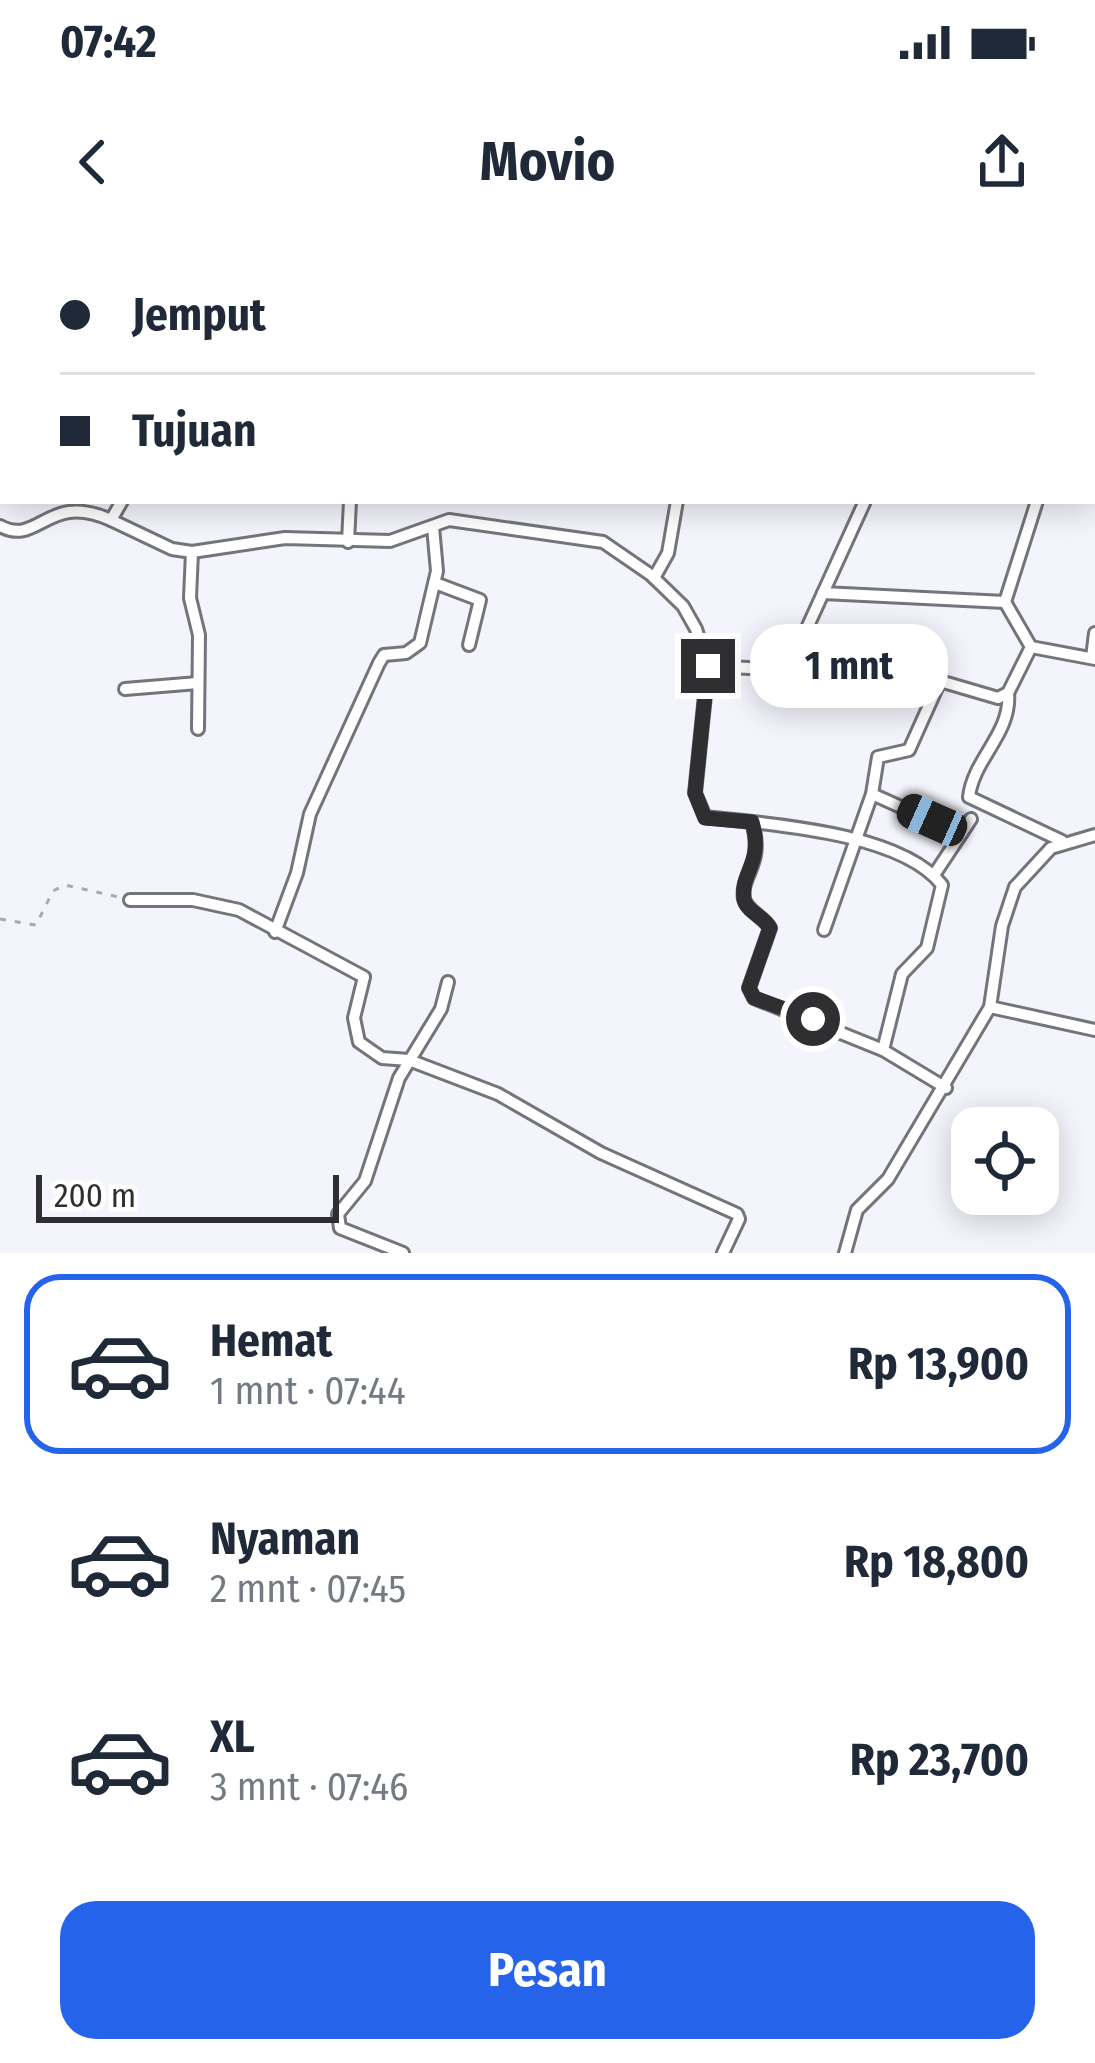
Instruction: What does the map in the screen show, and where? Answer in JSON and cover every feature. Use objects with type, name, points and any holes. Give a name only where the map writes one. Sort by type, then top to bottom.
[{"type":"street","points":[[112,520],[120,504]]},
{"type":"street","points":[[348,542],[350,504]]},
{"type":"street","points":[[655,578],[668,553],[676,504]]},
{"type":"street","points":[[708,666],[769,669],[792,662],[864,504]]},
{"type":"street","points":[[1030,647],[1005,602],[1036,504]]},
{"type":"street","points":[[0,526],[12,532],[29,530],[65,509],[81,507],[172,549],[192,552],[285,538],[391,541],[448,520],[587,537],[616,548],[683,606],[708,666],[696,761],[698,808],[705,818],[857,838],[934,875],[944,892],[931,936],[902,974],[883,1050]]},
{"type":"street","points":[[275,932],[298,873],[310,814],[384,655],[406,652],[420,643],[435,583],[433,526]]},
{"type":"street","points":[[192,552],[198,729]]},
{"type":"street","points":[[435,583],[480,600],[469,645]]},
{"type":"street","points":[[823,593],[1005,602]]},
{"type":"street","points":[[1030,647],[1093,658],[1095,633]]},
{"type":"street","points":[[1030,647],[1008,693],[1008,713],[978,766],[969,797],[1062,841]]},
{"type":"street","points":[[824,930],[872,794],[878,757],[909,750],[935,683],[949,679],[998,698],[1008,693]]},
{"type":"street","points":[[125,689],[198,683]]},
{"type":"street","points":[[872,794],[962,834]]},
{"type":"street","points":[[934,875],[971,819]]},
{"type":"street","points":[[752,822],[759,852],[744,894],[746,906],[770,928],[749,988],[754,998],[883,1050],[946,1088]]},
{"type":"street","points":[[846,1253],[856,1210],[888,1179],[946,1088],[990,1006],[1006,906],[1031,864],[1062,841],[1095,835]]},
{"type":"street","points":[[130,900],[193,900],[239,910],[364,977],[354,1018],[359,1042],[382,1058],[410,1060],[498,1094],[601,1153],[736,1214],[740,1219],[723,1253]]},
{"type":"street","points":[[403,1253],[340,1228],[338,1214],[365,1181],[410,1060],[441,1009],[448,982]]},
{"type":"street","points":[[990,1006],[1095,1030]]},
{"type":"path","points":[[0,919],[36,925],[53,892],[65,885],[130,900]]},
{"type":"route","points":[[708,666],[695,793],[705,818],[752,822],[758,842],[744,894],[746,906],[770,928],[749,988],[754,998],[813,1019]]}]
